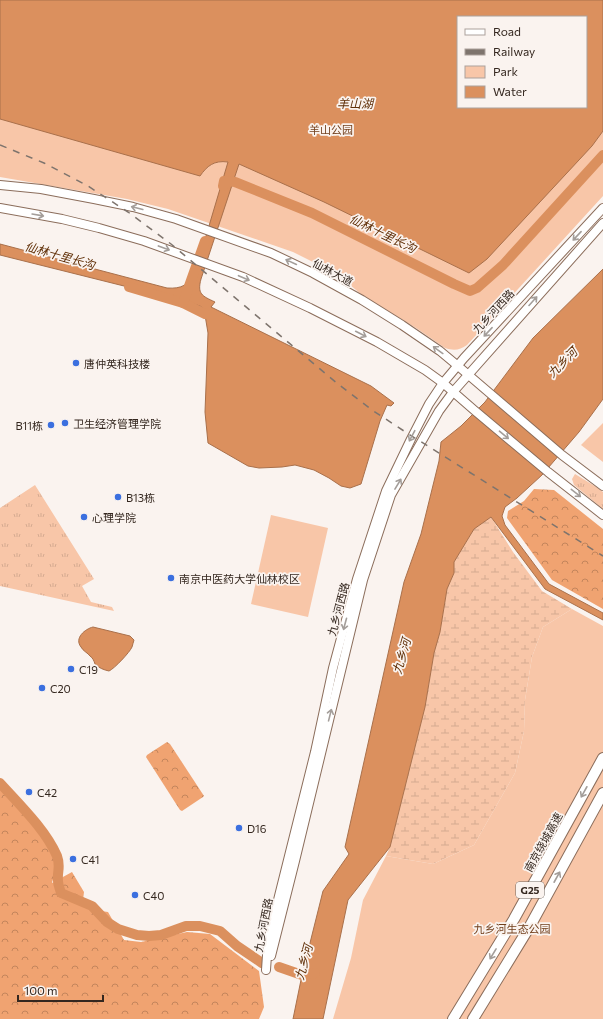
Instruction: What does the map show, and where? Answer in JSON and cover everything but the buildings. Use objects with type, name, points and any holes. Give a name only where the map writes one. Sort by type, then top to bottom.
[{"type":"highway","name":"南京绕城高速","points":[[453,1019],[514,919],[603,758]]},
{"type":"highway","name":"G25","points":[[473,1019],[530,926],[603,793]]},
{"type":"main road","name":"仙林大道","points":[[0,185],[41,189],[133,207],[176,219],[270,253],[313,273],[362,300],[440,351],[562,455],[603,486]]},
{"type":"main road","points":[[0,208],[62,219],[99,228],[144,242],[243,277],[310,308],[384,346],[425,370],[443,383],[548,472],[603,515]]},
{"type":"main road","name":"九乡河西路","points":[[603,208],[443,383],[429,404],[386,491],[357,579],[333,668],[311,767],[268,940],[266,970],[294,868],[363,580],[391,495],[439,411],[453,392],[603,223]]},
{"type":"green space","name":"羊山湖","points":[[0,0],[603,0],[603,196],[467,345],[462,348],[451,350],[445,348],[416,328],[362,295],[337,274],[293,252],[168,209],[127,199],[0,177]]},
{"type":"green space","points":[[603,423],[603,462],[581,445]]},
{"type":"green space","points":[[575,474],[603,492],[603,509],[574,485],[572,479]]},
{"type":"green space","points":[[35,485],[94,579],[82,586],[91,602],[112,607],[114,611],[0,586],[0,508]]},
{"type":"green space","points":[[534,489],[554,490],[603,529],[603,609],[552,580],[507,518],[508,511],[524,501]]},
{"type":"green space","points":[[271,515],[328,528],[308,617],[251,604]]},
{"type":"green space","points":[[491,517],[513,552],[542,591],[572,609],[543,627],[532,657],[525,700],[524,731],[515,773],[474,845],[433,864],[386,856],[390,847],[425,707],[447,589],[454,573],[454,562],[474,529]]},
{"type":"green space","name":"九乡河生态公园","points":[[572,609],[603,626],[603,1019],[333,1019],[351,958],[363,900],[386,856],[433,864],[474,845],[515,773],[524,731],[525,700],[532,657],[543,627]]},
{"type":"green space","points":[[167,742],[170,744],[204,796],[182,811],[146,757]]},
{"type":"green space","points":[[0,788],[24,814],[48,846],[56,865],[52,883],[72,872],[84,892],[83,900],[101,911],[108,912],[124,940],[141,942],[187,932],[210,934],[259,971],[264,1007],[259,1019],[0,1019]]},
{"type":"water","name":"羊山湖","points":[[0,0],[603,0],[603,131],[592,146],[487,259],[469,273],[324,202],[239,164],[201,279],[200,291],[204,296],[215,302],[211,307],[371,386],[394,403],[391,406],[387,405],[380,421],[361,484],[350,488],[341,486],[314,470],[295,465],[259,468],[248,466],[208,443],[205,412],[208,333],[204,309],[200,306],[0,255],[0,244],[167,288],[181,287],[190,281],[195,273],[228,162],[211,164],[200,176],[0,119]]},
{"type":"water","name":"九乡河","points":[[603,269],[603,399],[579,432],[542,475],[505,507],[502,516],[505,525],[549,584],[603,613],[603,620],[545,589],[491,517],[474,529],[454,562],[454,573],[447,589],[425,707],[390,847],[348,900],[323,1019],[293,1019],[302,975],[323,891],[349,854],[345,847],[404,582],[421,534],[439,461],[441,442],[461,426],[485,402],[533,338]]},
{"type":"water","points":[[93,627],[130,636],[134,640],[128,653],[109,671],[98,667],[79,644],[81,634]]},
{"type":"waterway","name":"仙林十里长沟","points":[[223,186],[224,181],[235,182],[312,213],[470,291],[477,288],[503,265],[603,155]]},
{"type":"waterway","name":"仙林十里长沟","points":[[183,303],[205,241]]},
{"type":"waterway","name":"仙林十里长沟","points":[[129,287],[183,303],[205,314]]},
{"type":"waterway","points":[[0,783],[32,818],[52,846],[58,860],[58,882],[61,893],[92,906],[107,922],[118,929],[137,935],[161,935],[186,926],[200,926],[220,931],[237,946],[262,963]]},
{"type":"waterway","name":"九乡河","points":[[279,967],[302,975],[315,973]]},
{"type":"railway","points":[[0,145],[44,163],[88,186],[128,212],[171,244],[338,384],[372,410],[603,556]]},
{"type":"place","name":"唐仲英科技楼","points":[[76,363]]},
{"type":"place","name":"卫生经济管理学院","points":[[65,423]]},
{"type":"place","name":"B11栋","points":[[51,425]]},
{"type":"place","name":"B13栋","points":[[118,497]]},
{"type":"place","name":"心理学院","points":[[84,517]]},
{"type":"place","name":"南京中医药大学仙林校区","points":[[171,578]]},
{"type":"place","name":"C19","points":[[71,669]]},
{"type":"place","name":"C20","points":[[42,688]]},
{"type":"place","name":"C42","points":[[29,792]]},
{"type":"place","name":"D16","points":[[239,828]]},
{"type":"place","name":"C41","points":[[73,859]]},
{"type":"place","name":"C40","points":[[135,895]]},
{"type":"park label","name":"羊山公园","points":[[331,129]]}]
